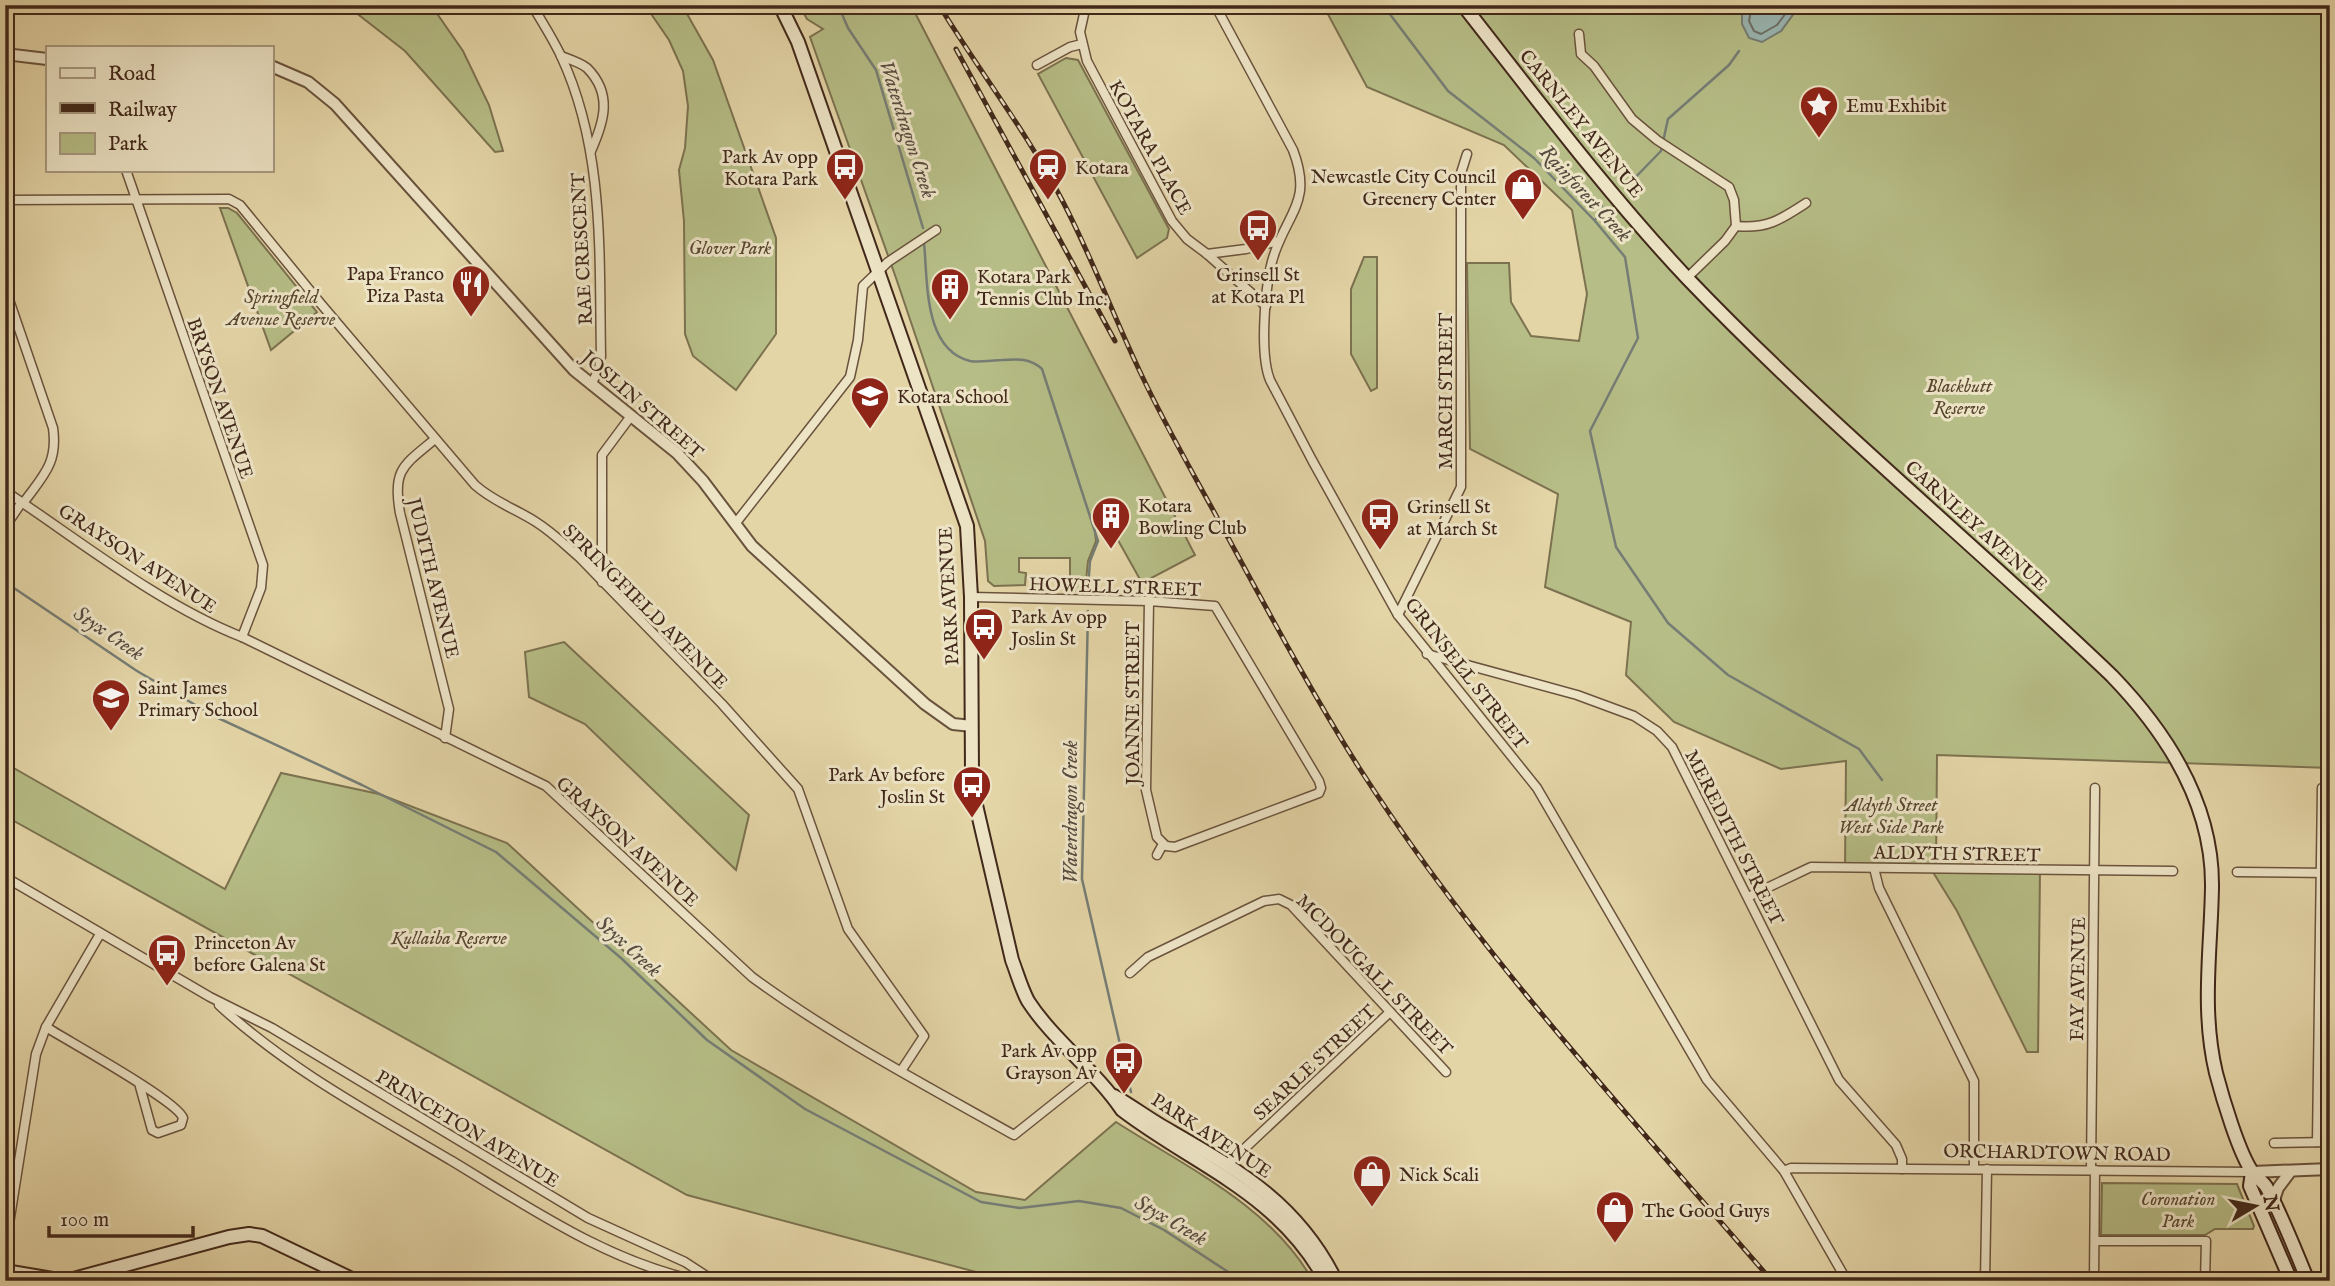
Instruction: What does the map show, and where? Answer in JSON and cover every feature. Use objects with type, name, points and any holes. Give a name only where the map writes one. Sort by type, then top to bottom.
[{"type":"main road","name":"PARK AVENUE","points":[[780,5],[798,42],[963,514],[970,554],[972,774],[976,805],[1012,960],[1020,982],[1042,1020],[1111,1094],[1122,1110],[1249,1193],[1271,1211],[1302,1244],[1326,1281]]},
{"type":"main road","name":"CARNLEY AVENUE","points":[[1463,5],[1588,164],[1687,278],[1830,416],[2104,668],[2136,701],[2161,733],[2196,799],[2210,857],[2212,886],[2207,956],[2208,1022],[2216,1072],[2252,1172],[2266,1186],[2308,1281]]},
{"type":"main road","name":"PARK AVENUE","points":[[1111,1094],[1228,1164],[1272,1197],[1317,1249],[1336,1281]]},
{"type":"main road","points":[[1168,1142],[1182,1145],[1217,1164],[1228,1164],[1232,1174],[1262,1198],[1271,1211]]},
{"type":"main road","name":"CARNLEY AVENUE","points":[[2252,1172],[2250,1186],[2291,1281]]},
{"type":"main road","points":[[5,1271],[66,1281],[249,1234],[262,1236],[356,1281]]},
{"type":"street","name":"RAE CRESCENT","points":[[532,5],[561,56],[579,104],[591,151],[599,233],[601,356],[592,385]]},
{"type":"street","name":"KOTARA PLACE","points":[[1086,5],[1081,23],[1082,44],[1087,61],[1172,220],[1187,239],[1266,306]]},
{"type":"street","name":"GRINSELL STREET","points":[[1215,5],[1293,150],[1300,171],[1299,200],[1279,241],[1270,270],[1266,306],[1268,376],[1398,614],[1537,788],[1707,1080],[1784,1171],[1847,1281]]},
{"type":"street","points":[[1580,34],[1581,54],[1594,66],[1632,119],[1657,141],[1729,187],[1734,200],[1736,226],[1725,241],[1687,278]]},
{"type":"street","points":[[1037,65],[1070,47],[1082,44]]},
{"type":"street","points":[[5,54],[46,59]]},
{"type":"street","name":"RAE CRESCENT","points":[[561,56],[586,67],[604,95],[604,123],[591,151]]},
{"type":"street","name":"JOSLIN STREET","points":[[273,67],[308,82],[335,104],[574,370],[691,466],[752,546],[925,704],[953,724],[972,726]]},
{"type":"street","name":"MARCH STREET","points":[[1398,614],[1461,487],[1461,173],[1467,154]]},
{"type":"street","name":"BRYSON AVENUE","points":[[127,172],[263,565],[261,588],[242,637]]},
{"type":"street","name":"SPRINGFIELD AVENUE","points":[[5,200],[229,199],[240,205],[475,485],[489,497],[535,521],[556,536],[722,704],[798,789],[848,929],[924,1036],[901,1072]]},
{"type":"street","points":[[1736,226],[1752,228],[1770,225],[1806,203]]},
{"type":"street","points":[[735,524],[850,377],[858,340],[863,286],[877,271],[936,230]]},
{"type":"street","points":[[1207,254],[1279,241]]},
{"type":"street","points":[[5,288],[53,428],[55,442],[54,457],[48,469],[5,527]]},
{"type":"street","points":[[602,582],[602,455],[631,416]]},
{"type":"street","name":"JUDITH AVENUE","points":[[435,439],[406,463],[400,472],[397,488],[400,513],[449,709],[445,738]]},
{"type":"street","name":"GRAYSON AVENUE","points":[[5,491],[197,617],[546,786],[752,977],[789,1004],[901,1072],[1014,1135],[1092,1073]]},
{"type":"street","name":"HOWELL STREET","points":[[971,597],[1149,601],[1215,606],[1320,781],[1321,788],[1316,796],[1175,847],[1163,845]]},
{"type":"street","name":"JOANNE STREET","points":[[1149,601],[1146,790],[1154,832],[1163,845]]},
{"type":"street","name":"MEREDITH STREET","points":[[1427,653],[1577,695],[1634,716],[1657,731],[1672,747],[1839,1080],[1896,1145],[1902,1159],[1902,1169]]},
{"type":"street","name":"FAY AVENUE","points":[[2094,1281],[2095,788]]},
{"type":"street","points":[[2317,1142],[2325,872],[2322,789]]},
{"type":"street","points":[[1157,855],[1163,845]]},
{"type":"street","name":"ALDYTH STREET","points":[[1748,897],[1807,867],[2173,871]]},
{"type":"street","points":[[1874,868],[1879,888],[1974,1081],[1974,1169]]},
{"type":"street","points":[[2237,872],[2325,872]]},
{"type":"street","name":"PRINCETON AVENUE","points":[[6,878],[210,997],[272,1028],[587,1218],[685,1262],[714,1281]]},
{"type":"street","name":"MCDOUGALL STREET","points":[[1130,973],[1148,957],[1264,901],[1279,899],[1291,905],[1446,1072]]},
{"type":"street","points":[[5,1249],[36,1054],[46,1027],[100,934]]},
{"type":"street","name":"PRINCETON AVENUE","points":[[210,997],[248,1032],[317,1081],[576,1236],[632,1259],[699,1281]]},
{"type":"street","name":"SEARLE STREET","points":[[1228,1164],[1390,1012]]},
{"type":"street","points":[[46,1027],[139,1083],[180,1110],[183,1118],[181,1125],[158,1133],[152,1130],[139,1083]]},
{"type":"street","points":[[2274,1143],[2330,1142]]},
{"type":"street","name":"ORCHARDTOWN ROAD","points":[[1784,1171],[1791,1168],[2252,1172],[2330,1169]]},
{"type":"street","points":[[1985,1281],[1987,1169]]},
{"type":"street","points":[[2273,1203],[2278,1188],[2290,1172]]},
{"type":"street","points":[[2095,1241],[2206,1241],[2205,1281]]},
{"type":"green space","points":[[346,5],[431,5],[463,51],[489,105],[503,151],[495,152],[405,51]]},
{"type":"green space","name":"Glover Park","points":[[645,5],[682,5],[713,60],[776,238],[776,334],[736,390],[693,356],[685,334],[684,221],[679,170],[685,148],[688,106],[683,71],[669,40]]},
{"type":"green space","points":[[799,5],[849,5],[854,13],[869,5],[911,5],[1195,555],[1142,583],[1105,517],[1094,524],[1096,541],[1088,561],[1085,590],[1070,591],[1070,558],[1019,558],[1019,572],[1026,573],[1025,585],[994,586],[988,581],[985,541],[896,278],[810,37],[823,29],[807,19]]},
{"type":"green space","name":"Blackbutt Reserve","points":[[1323,5],[1748,5],[1742,11],[1781,31],[1800,5],[2330,5],[2330,768],[1937,755],[1936,869],[2040,870],[2038,1052],[2027,1052],[1957,911],[1931,869],[1845,868],[1846,761],[1781,769],[1674,722],[1626,675],[1631,622],[1545,587],[1558,494],[1470,449],[1467,263],[1509,263],[1511,302],[1531,336],[1579,341],[1587,294],[1572,210],[1504,145],[1367,87]]},
{"type":"green space","points":[[1066,58],[1078,60],[1169,229],[1167,238],[1137,258],[1038,74]]},
{"type":"green space","name":"Springfield Avenue Reserve","points":[[220,208],[228,208],[237,213],[317,312],[271,350]]},
{"type":"green space","points":[[1364,257],[1377,257],[1377,388],[1371,391],[1351,354],[1351,289]]},
{"type":"green space","points":[[564,642],[749,815],[736,870],[585,724],[529,697],[525,652]]},
{"type":"green space","name":"Kullaiba Reserve","points":[[5,763],[225,889],[281,773],[379,794],[507,843],[731,1050],[976,1192],[1025,1200],[1116,1122],[1198,1172],[1251,1210],[1295,1254],[1313,1281],[1010,1281],[687,1195],[5,816]]},
{"type":"green space","name":"Coronation Park","points":[[2102,1183],[2237,1184],[2254,1226],[2253,1229],[2215,1229],[2205,1235],[2101,1235]]},
{"type":"water","points":[[1748,5],[1800,5],[1781,31],[1762,42],[1749,38],[1742,24],[1742,11]]},
{"type":"waterway","name":"Waterdragon Creek","points":[[838,5],[848,28],[876,70],[923,228]]},
{"type":"waterway","name":"Rainforest Creek","points":[[1383,5],[1448,91],[1534,158],[1595,221],[1625,257],[1638,338],[1590,431],[1616,547],[1668,623],[1728,675],[1859,749],[1882,780]]},
{"type":"waterway","points":[[1626,187],[1661,151],[1668,119],[1729,65],[1739,51]]},
{"type":"waterway","points":[[1596,219],[1602,206]]},
{"type":"waterway","name":"Waterdragon Creek","points":[[924,243],[931,312],[944,343],[955,354],[970,361],[1023,360],[1042,369],[1098,541],[1090,561],[1088,588]]},
{"type":"waterway","name":"Styx Creek","points":[[5,582],[137,671],[216,717],[362,785],[496,852],[621,958],[707,1040],[805,1109],[981,1202],[1020,1208],[1079,1201],[1121,1208],[1164,1230],[1242,1281]]},
{"type":"waterway","name":"Waterdragon Creek","points":[[1088,611],[1082,879],[1131,1092]]},
{"type":"railway","points":[[939,5],[1018,126],[1062,200],[1162,415],[1290,650],[1358,766],[1404,835],[1503,967],[1609,1094],[1772,1281]]},
{"type":"railway","points":[[956,49],[1115,341]]},
{"type":"place","name":"Emu Exhibit","points":[[1819,139]]},
{"type":"place","name":"Park Av opp Kotara Park","points":[[845,201]]},
{"type":"place","name":"Kotara","points":[[1048,201]]},
{"type":"place","name":"Newcastle City Council Greenery Center","points":[[1523,221]]},
{"type":"place","name":"Grinsell St at Kotara Pl","points":[[1258,262]]},
{"type":"place","name":"Papa Franco Piza Pasta","points":[[471,318]]},
{"type":"place","name":"Kotara Park Tennis Club Inc.","points":[[950,321]]},
{"type":"place","name":"Kotara School","points":[[870,430]]},
{"type":"place","name":"Kotara Bowling Club","points":[[1111,550]]},
{"type":"place","name":"Grinsell St at March St","points":[[1380,551]]},
{"type":"place","name":"Park Av opp Joslin St","points":[[984,661]]},
{"type":"place","name":"Saint James Primary School","points":[[111,732]]},
{"type":"place","name":"Park Av before Joslin St","points":[[972,819]]},
{"type":"place","name":"Princeton Av before Galena St","points":[[167,987]]},
{"type":"place","name":"Park Av opp Grayson Av","points":[[1124,1095]]},
{"type":"place","name":"Nick Scali","points":[[1372,1208]]},
{"type":"place","name":"The Good Guys","points":[[1615,1244]]},
{"type":"park label","name":"Aldyth Street West Side Park","points":[[1891,815]]}]
